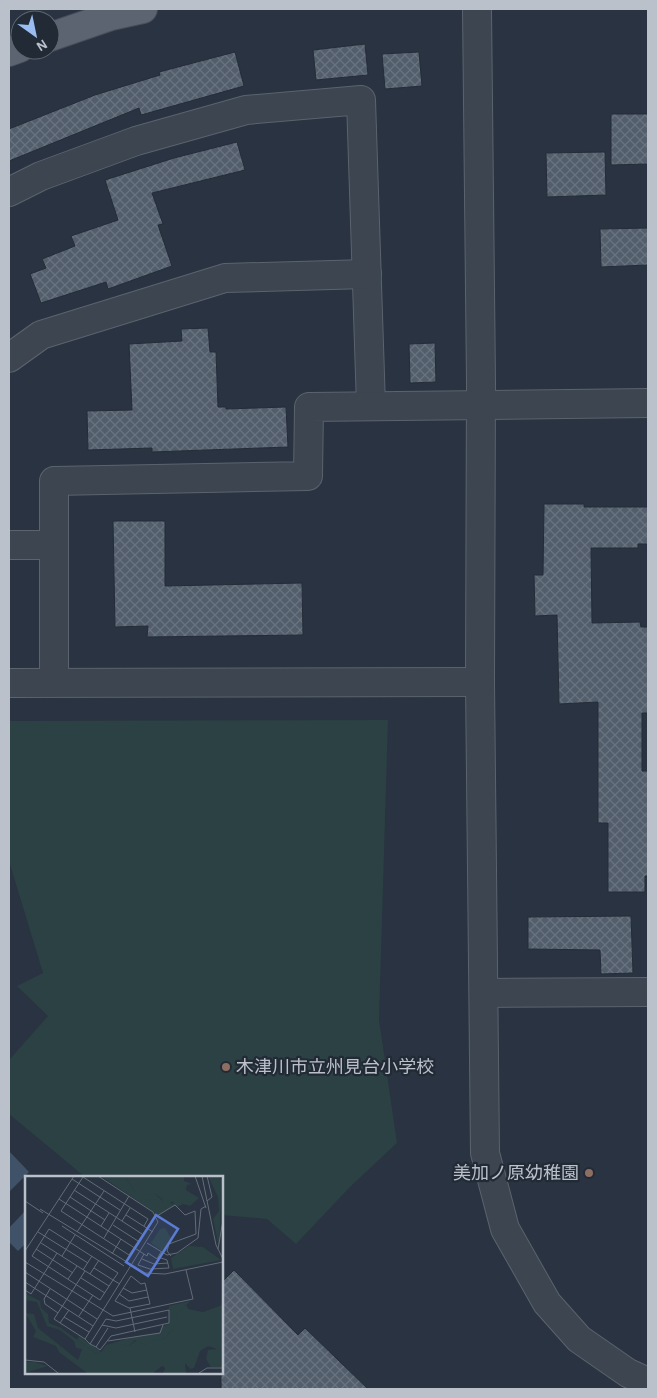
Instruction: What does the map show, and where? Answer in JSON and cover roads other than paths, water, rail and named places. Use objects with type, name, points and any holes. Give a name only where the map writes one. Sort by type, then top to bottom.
[{"type":"main road","points":[[60,34],[112,16],[143,9]]},
{"type":"street","points":[[476,9],[481,404],[480,682],[485,1153],[505,1229],[547,1303],[579,1339],[632,1382]]},
{"type":"street","points":[[9,192],[41,176],[136,141],[246,110],[361,100],[371,406]]},
{"type":"street","points":[[9,358],[41,335],[225,278],[367,274]]},
{"type":"street","points":[[54,682],[54,481],[308,476],[309,407],[648,403]]},
{"type":"street","points":[[9,545],[54,545]]},
{"type":"street","points":[[9,683],[480,682]]},
{"type":"street","points":[[484,993],[648,992]]},
{"type":"water","points":[[9,1151],[29,1172],[9,1192]]},
{"type":"water","points":[[25,1211],[25,1244],[18,1251],[9,1242],[9,1228]]},
{"type":"place","name":"木津川市立州見台小学校","points":[[226,1067]]},
{"type":"place","name":"美加ノ原幼稚園","points":[[589,1173]]}]
